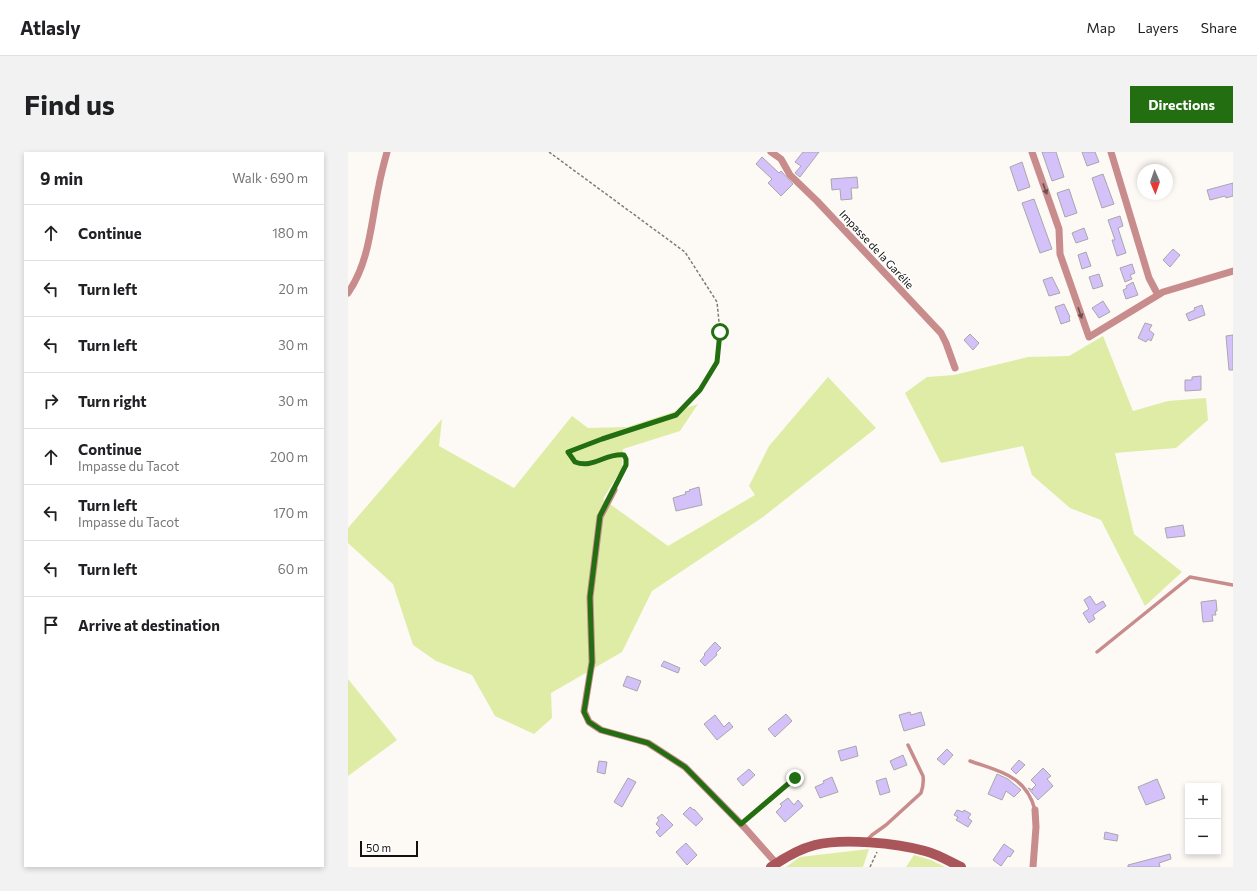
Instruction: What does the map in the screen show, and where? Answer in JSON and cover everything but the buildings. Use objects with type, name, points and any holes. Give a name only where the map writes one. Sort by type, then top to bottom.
[{"type":"main road","points":[[774,865],[801,850],[814,846],[840,842],[873,843],[926,851],[947,859],[961,867]]},
{"type":"street","points":[[348,293],[360,270],[369,243],[379,184],[387,152]]},
{"type":"street","name":"Impasse de la Garélie","points":[[771,152],[781,159],[790,175],[817,200],[941,333],[946,342],[955,368]]},
{"type":"street","points":[[1032,152],[1059,230],[1060,254],[1089,337],[1163,292],[1233,272]]},
{"type":"street","points":[[1111,152],[1149,278],[1158,295]]},
{"type":"street","points":[[614,490],[600,516],[590,597],[592,662],[584,712],[589,722],[601,730],[648,743],[685,767],[741,824],[774,865]]},
{"type":"street","points":[[1032,867],[1036,827],[1035,810]]},
{"type":"lane","points":[[1097,652],[1190,577],[1233,584]]},
{"type":"lane","points":[[873,843],[869,838],[921,793],[924,782],[923,776],[908,746]]},
{"type":"lane","points":[[970,761],[1014,778],[1022,785],[1035,810]]},
{"type":"lane","points":[[741,824],[795,778]]},
{"type":"path","points":[[549,152],[685,252],[717,302],[720,332],[717,362],[700,390],[676,415],[602,439],[568,452],[575,462],[586,465],[617,454],[624,455],[626,465],[614,490]]},
{"type":"path","points":[[870,867],[876,852],[873,843]]},
{"type":"green space","points":[[1103,336],[1133,411],[1168,401],[1206,398],[1208,420],[1176,448],[1115,453],[1134,534],[1182,572],[1145,606],[1101,520],[1070,508],[1032,475],[1023,446],[941,463],[905,393],[927,377],[954,375],[1028,357],[1069,356]]},
{"type":"green space","points":[[828,377],[876,428],[763,517],[652,591],[622,652],[551,693],[552,718],[534,734],[495,716],[472,675],[436,661],[413,645],[393,584],[348,543],[348,528],[442,419],[439,446],[514,488],[572,416],[588,428],[627,427],[698,404],[680,431],[623,449],[622,468],[603,499],[668,546],[755,495],[749,486],[769,446]]},
{"type":"green space","points":[[348,679],[397,740],[348,776]]},
{"type":"green space","points":[[869,849],[863,867],[786,867],[800,857]]},
{"type":"green space","points":[[914,855],[931,860],[945,867],[906,867]]},
{"type":"route","points":[[720,332],[717,362],[700,390],[676,415],[578,447],[568,452],[575,462],[586,465],[617,454],[624,455],[626,459],[626,465],[600,516],[590,597],[592,662],[584,712],[589,722],[601,730],[648,743],[685,767],[741,824],[795,778]]}]
